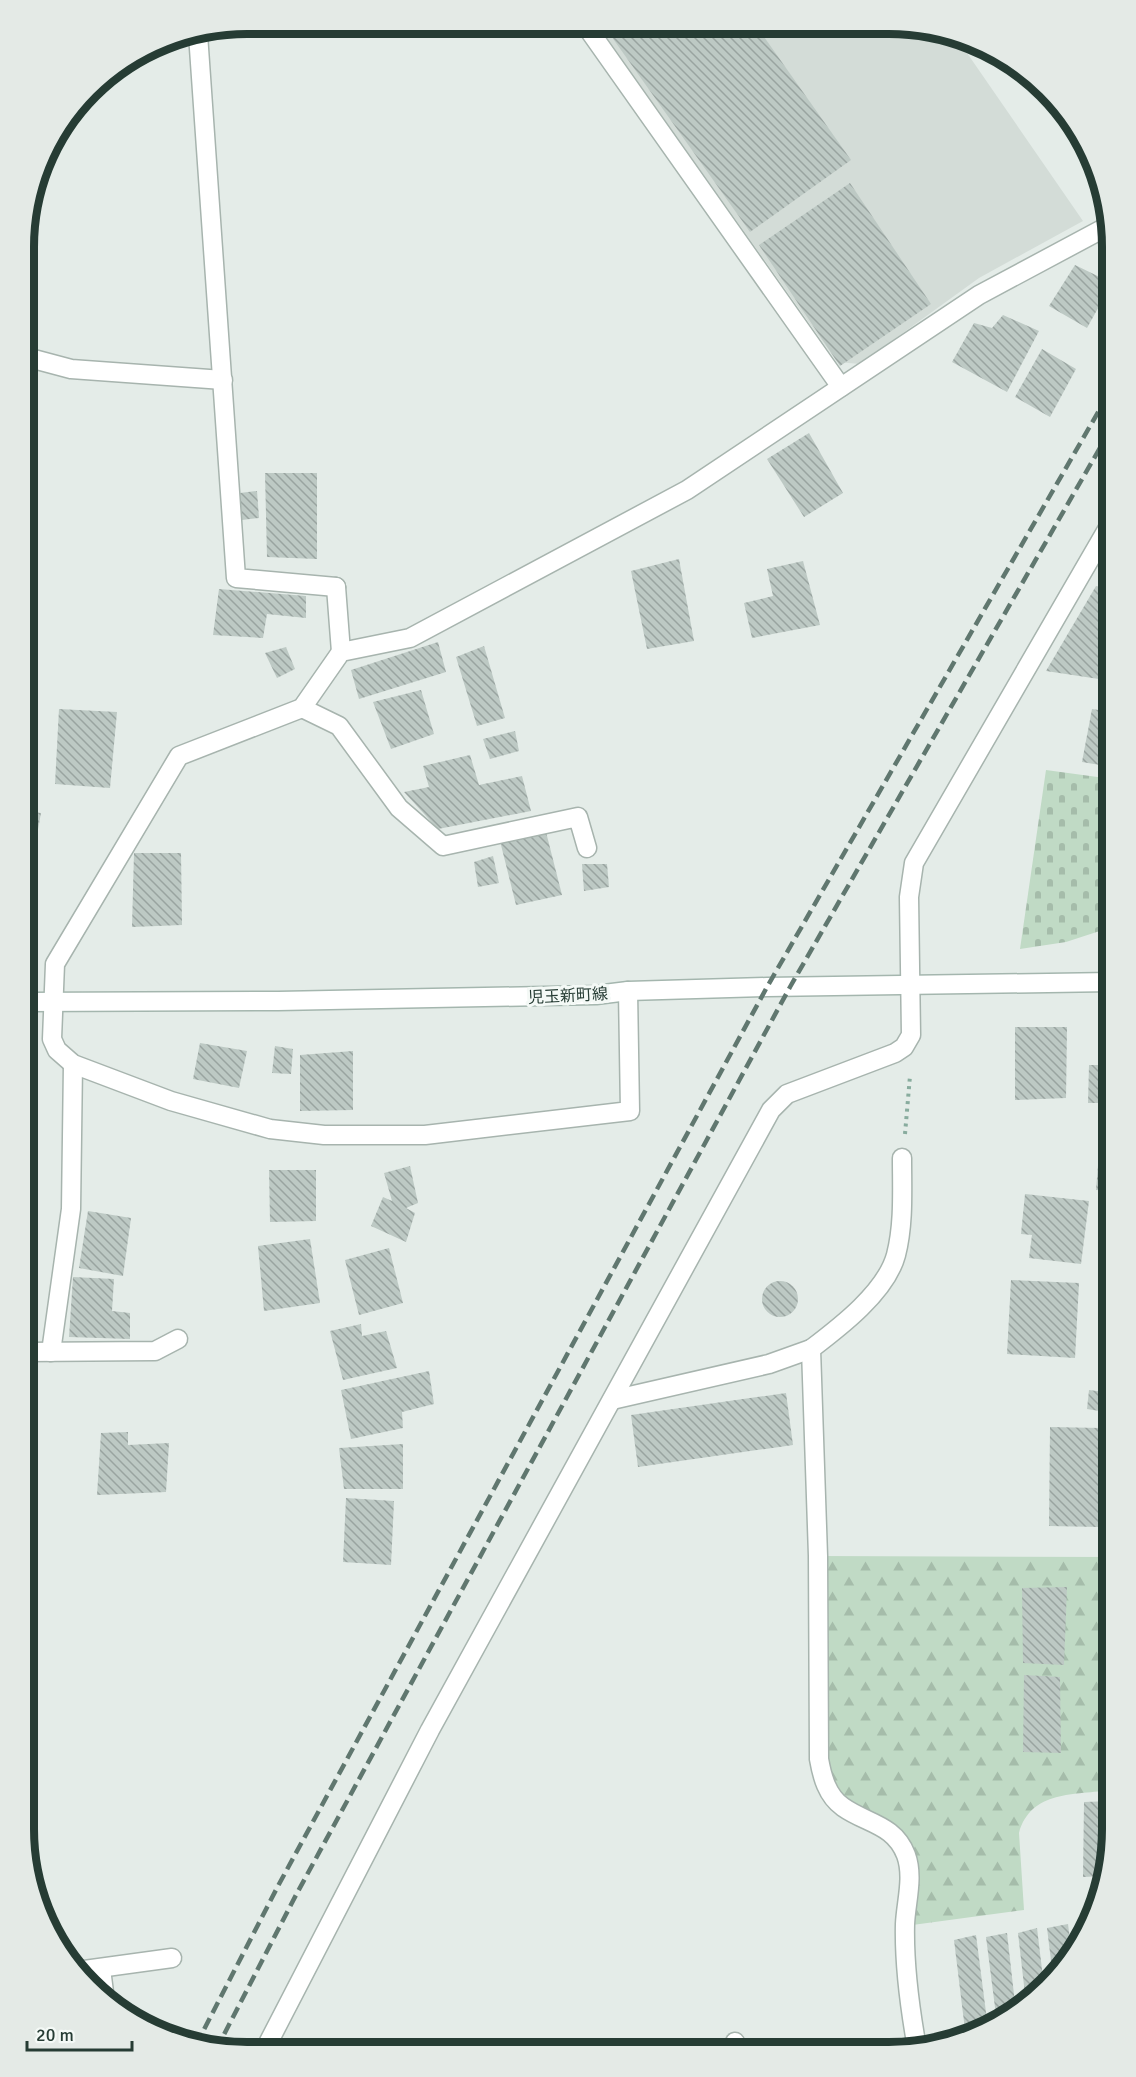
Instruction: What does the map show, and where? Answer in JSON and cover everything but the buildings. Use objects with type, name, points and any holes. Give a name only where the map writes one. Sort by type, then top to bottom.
[{"type":"street","points":[[592,34],[842,387]]},
{"type":"street","points":[[198,41],[236,578],[336,586],[341,652],[302,708],[179,756],[55,964],[52,1039],[57,1050],[73,1064],[171,1101],[270,1129],[324,1135],[425,1135],[630,1111],[628,991]]},
{"type":"street","points":[[341,652],[410,638],[687,490],[979,295],[1101,230]]},
{"type":"street","points":[[34,359],[70,369],[223,380]]},
{"type":"street","points":[[269,2042],[430,1730],[778,1101],[787,1094],[900,1051],[912,1035],[909,897],[914,862],[1102,538]]},
{"type":"street","points":[[302,708],[339,726],[399,808],[443,846],[578,817],[587,848]]},
{"type":"street","name":"児玉新町線","points":[[34,1002],[350,1000],[596,995],[628,991],[912,984],[946,986],[1102,982]]},
{"type":"street","points":[[51,1352],[70,1209],[73,1064]]},
{"type":"street","points":[[612,1400],[769,1364],[811,1349],[850,1320],[881,1282],[896,1256],[902,1203],[902,1158]]},
{"type":"street","points":[[34,1352],[155,1351],[178,1339]]},
{"type":"street","points":[[811,1349],[817,1545],[819,1759],[822,1778],[830,1794],[842,1807],[887,1828],[899,1841],[907,1857],[909,1881],[905,1926],[916,2041]]},
{"type":"street","points":[[87,1970],[172,1958]]},
{"type":"street","points":[[102,1969],[104,1987]]},
{"type":"path","points":[[902,1158],[909,1104],[912,1035]]},
{"type":"shaded area","points":[[604,34],[888,34],[916,36],[964,49],[1083,221],[979,278],[860,364],[837,362]]},
{"type":"green space","points":[[1046,770],[1102,778],[1102,930],[1066,942],[1020,949]]},
{"type":"green space","points":[[818,1556],[1102,1557],[1102,1791],[1056,1797],[1033,1809],[1025,1819],[1019,1833],[1024,1910],[905,1926],[907,1857],[842,1807],[822,1777]]},
{"type":"railway","points":[[200,2037],[278,1886],[767,987],[1102,405]]},
{"type":"railway","points":[[221,2041],[296,1895],[790,987],[1102,444]]}]
